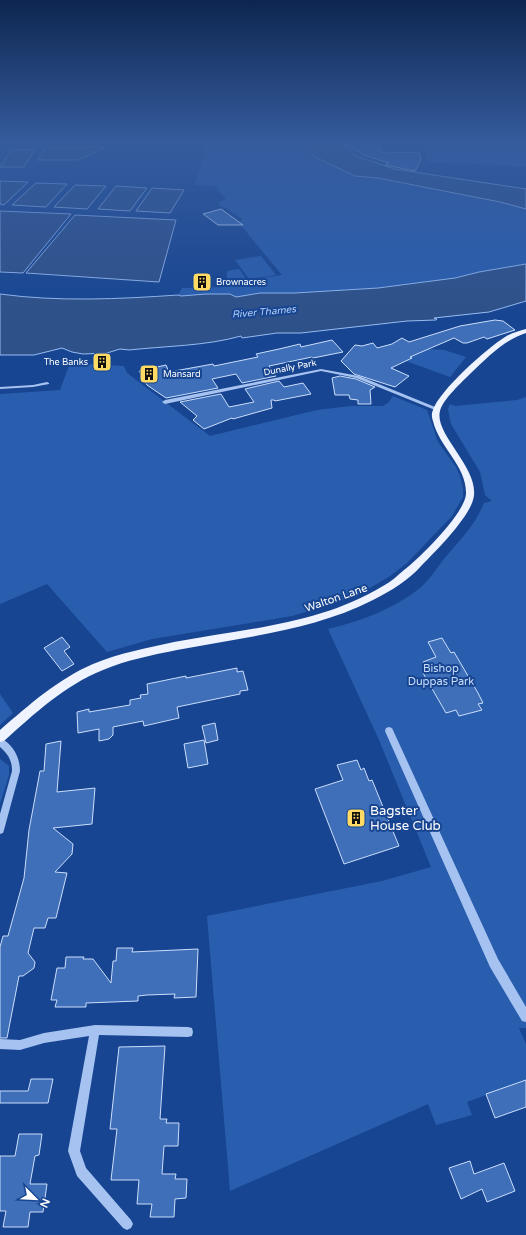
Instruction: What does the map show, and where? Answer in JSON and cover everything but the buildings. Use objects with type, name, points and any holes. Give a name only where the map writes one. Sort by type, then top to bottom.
[{"type":"main road","points":[[437,409],[444,397],[491,352],[506,340],[526,331]]},
{"type":"main road","name":"Walton Lane","points":[[0,738],[59,690],[85,673],[113,661],[155,650],[259,631],[321,616],[360,605],[392,586],[415,567],[436,546],[466,507],[470,497],[469,486],[461,465],[438,425],[436,413],[437,409]]},
{"type":"street","name":"Dunally Park","points":[[165,402],[321,370],[357,377],[437,409]]},
{"type":"street","points":[[0,388],[47,384]]},
{"type":"street","points":[[389,732],[494,963],[526,1017]]},
{"type":"street","points":[[0,742],[14,755],[17,763],[0,830]]},
{"type":"street","points":[[95,1030],[74,1151],[81,1172],[127,1224]]},
{"type":"street","points":[[0,1044],[20,1045],[44,1038],[95,1030],[188,1032]]},
{"type":"green space","points":[[224,200],[488,200],[500,202],[526,209],[526,264],[479,272],[455,278],[378,288],[295,293],[260,293],[236,297],[230,294],[178,295],[182,288],[227,287],[227,271],[239,269],[247,280],[282,275],[239,223],[242,219],[226,208],[221,207],[218,202]]},
{"type":"green space","points":[[261,256],[276,275],[249,279],[235,260]]},
{"type":"green space","points":[[429,349],[444,350],[466,357],[450,377],[406,361],[412,358],[410,357]]},
{"type":"green space","points":[[70,363],[124,366],[127,373],[210,436],[317,410],[351,406],[383,406],[389,402],[393,396],[427,410],[438,442],[456,467],[460,476],[463,497],[452,516],[407,563],[390,576],[360,594],[330,605],[292,616],[152,639],[107,652],[47,584],[0,604],[0,394],[60,390]]},
{"type":"green space","name":"Bishop Duppas Park","points":[[526,397],[526,1028],[519,1028],[526,1044],[526,1080],[467,1102],[472,1115],[436,1125],[428,1104],[230,1191],[207,916],[382,881],[431,867],[379,740],[328,629],[352,623],[376,614],[410,596],[428,580],[445,557],[469,530],[484,503],[492,501],[485,495],[480,472],[451,424],[448,409],[450,404],[455,406],[517,400]]},
{"type":"green space","points":[[0,694],[13,713],[0,725]]},
{"type":"green space","points":[[0,759],[9,766],[9,775],[0,804]]},
{"type":"water","points":[[0,200],[10,200],[4,205],[0,204]]},
{"type":"water","points":[[18,200],[53,200],[46,207],[12,205]]},
{"type":"water","points":[[61,200],[95,200],[87,209],[54,207]]},
{"type":"water","points":[[105,200],[138,200],[130,211],[98,209]]},
{"type":"water","points":[[144,200],[178,200],[170,213],[136,211]]},
{"type":"water","points":[[488,200],[526,200],[526,209]]},
{"type":"water","points":[[0,211],[71,214],[23,273],[0,272]]},
{"type":"water","points":[[75,215],[176,220],[159,282],[26,273]]},
{"type":"water","name":"River Thames","points":[[526,264],[526,301],[489,312],[434,318],[437,319],[436,320],[407,321],[301,333],[277,333],[242,338],[241,336],[200,344],[129,350],[120,349],[107,353],[83,354],[62,348],[34,355],[0,355],[0,294],[22,297],[67,299],[111,299],[206,294],[230,294],[236,297],[260,293],[295,293],[378,288],[455,278],[479,272]]},
{"type":"place","name":"Brownacres","points":[[202,282]]},
{"type":"place","name":"The Banks","points":[[102,362]]},
{"type":"place","name":"Mansard","points":[[149,374]]},
{"type":"place","name":"Bagster House Club","points":[[356,818]]}]
